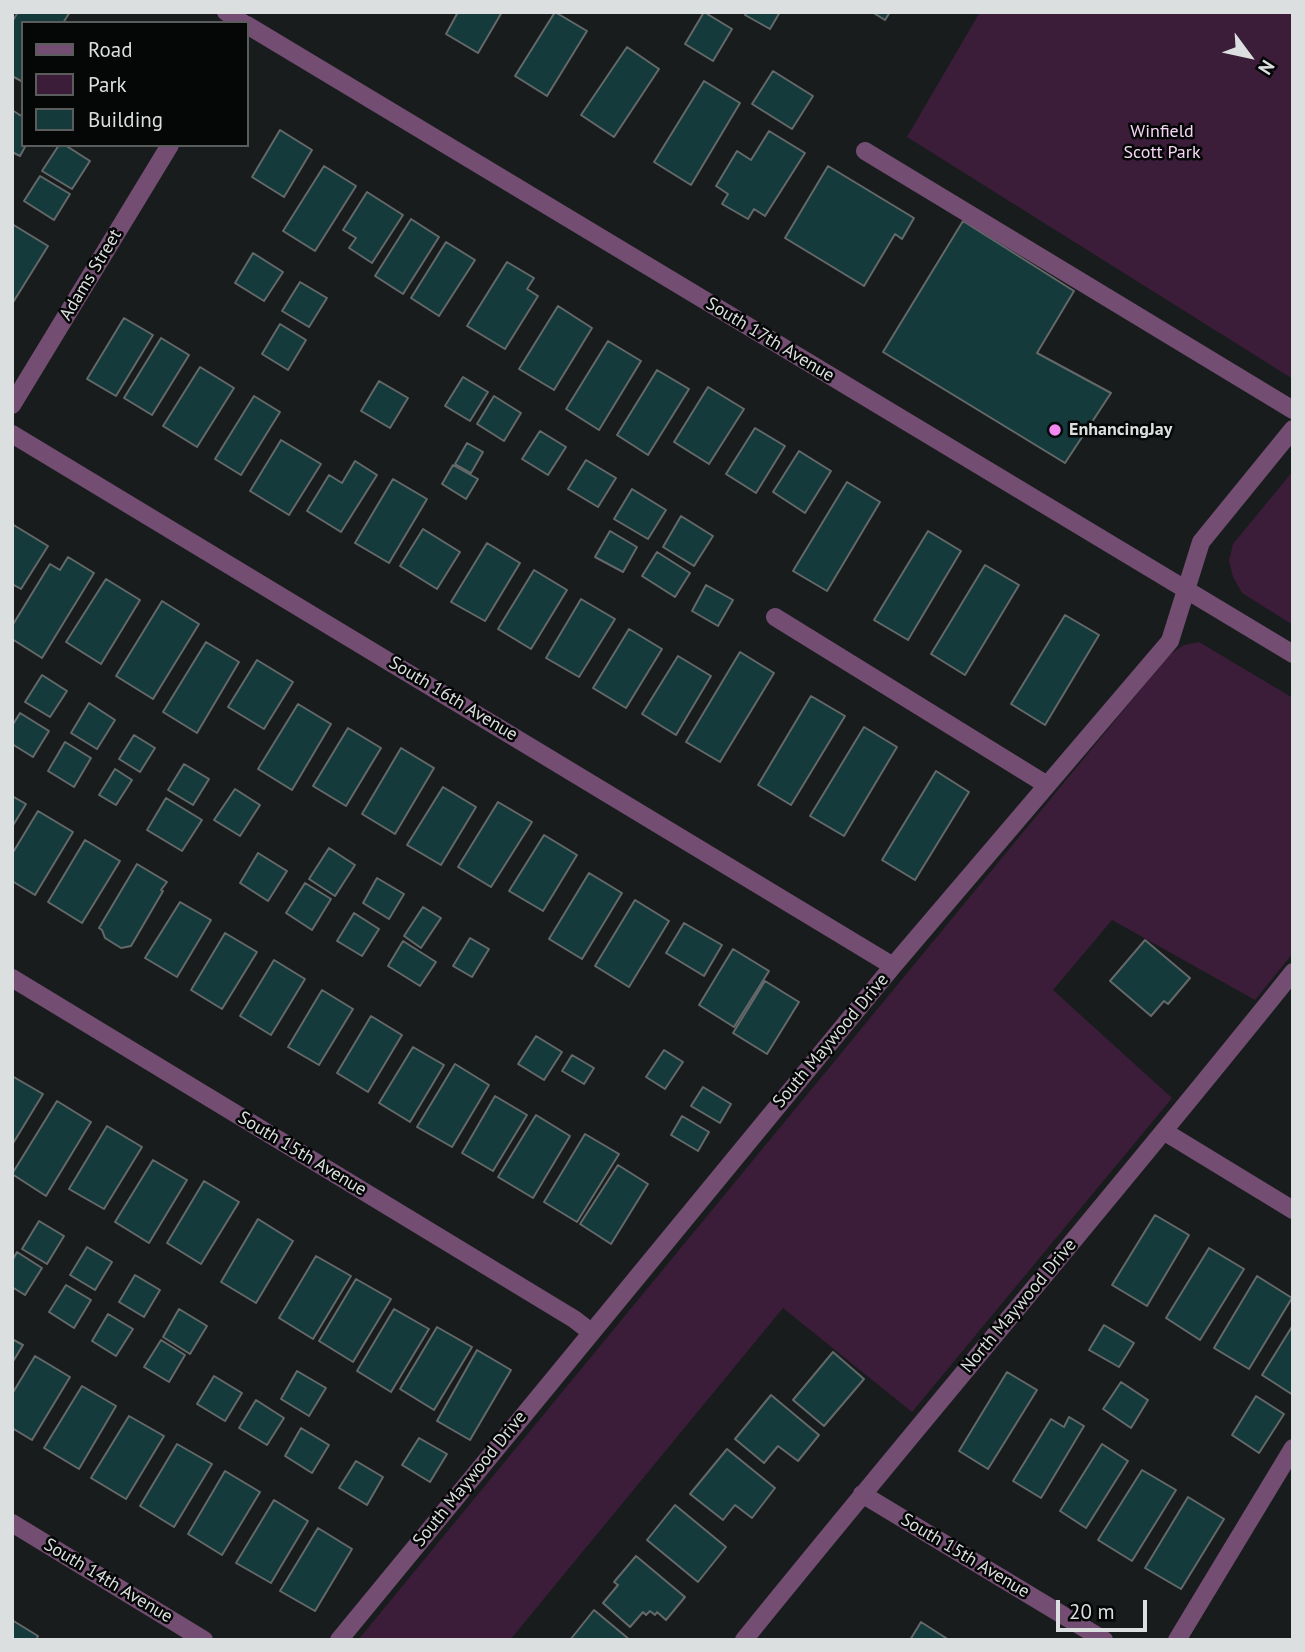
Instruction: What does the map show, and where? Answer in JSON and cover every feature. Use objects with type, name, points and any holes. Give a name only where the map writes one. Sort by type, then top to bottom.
[{"type":"street","name":"South 17th Avenue","points":[[248,26],[1293,654]]},
{"type":"street","name":"Adams Street","points":[[12,405],[169,147]]},
{"type":"street","points":[[864,151],[1293,410]]},
{"type":"street","name":"South Maywood Drive","points":[[339,1640],[893,965],[1170,641],[1201,542],[1293,429]]},
{"type":"street","name":"South 16th Avenue","points":[[12,434],[893,965]]},
{"type":"street","points":[[775,617],[1047,785]]},
{"type":"street","name":"North Maywood Drive","points":[[744,1640],[862,1494],[1165,1132],[1293,972]]},
{"type":"street","name":"South 15th Avenue","points":[[12,978],[575,1319],[591,1332]]},
{"type":"street","points":[[1165,1132],[1293,1210]]},
{"type":"street","points":[[1177,1640],[1293,1448]]},
{"type":"street","name":"South 15th Avenue","points":[[862,1494],[1104,1640]]},
{"type":"street","name":"South 14th Avenue","points":[[12,1523],[204,1640]]},
{"type":"green space","name":"Winfield Scott Park","points":[[980,12],[1293,12],[1293,379],[907,137]]},
{"type":"green space","points":[[1293,471],[1293,625],[1242,593],[1233,577],[1229,561],[1233,544]]},
{"type":"green space","points":[[1199,642],[1293,698],[1293,953],[1255,1000],[1112,920],[1053,990],[1172,1098],[912,1412],[783,1308],[510,1640],[358,1640],[1169,655],[1184,645]]},
{"type":"building","points":[[18,12],[70,12],[64,21],[21,21],[21,81],[12,76],[12,22]]},
{"type":"building","points":[[458,12],[502,12],[478,53],[446,34]]},
{"type":"building","points":[[555,12],[587,31],[547,96],[515,76]]},
{"type":"building","points":[[704,12],[732,29],[713,61],[685,44]]},
{"type":"building","points":[[747,12],[780,12],[770,29],[745,15]]},
{"type":"building","points":[[872,12],[890,12],[885,20]]},
{"type":"building","points":[[627,47],[659,69],[614,137],[581,115]]},
{"type":"building","points":[[773,71],[813,96],[792,129],[752,104]]},
{"type":"building","points":[[704,81],[740,103],[691,185],[654,162]]},
{"type":"building","points":[[12,110],[21,116],[21,147],[25,147],[20,156],[12,152]]},
{"type":"building","points":[[280,130],[312,150],[284,197],[252,177]]},
{"type":"building","points":[[769,131],[805,153],[765,216],[754,209],[748,219],[722,204],[728,194],[716,186],[737,151],[751,160]]},
{"type":"building","points":[[58,147],[68,147],[90,161],[72,189],[42,171]]},
{"type":"building","points":[[324,166],[356,186],[315,251],[283,231]]},
{"type":"building","points":[[828,166],[914,218],[902,239],[895,234],[864,286],[785,238]]},
{"type":"building","points":[[40,176],[70,194],[54,220],[24,201]]},
{"type":"building","points":[[367,192],[403,215],[372,263],[349,248],[356,238],[343,230]]},
{"type":"building","points":[[411,219],[439,237],[403,294],[375,276]]},
{"type":"building","points":[[963,221],[1074,291],[1037,353],[1111,393],[1065,463],[883,352]]},
{"type":"building","points":[[12,224],[48,246],[12,304]]},
{"type":"building","points":[[446,242],[475,260],[439,316],[411,298]]},
{"type":"building","points":[[253,253],[283,272],[264,301],[235,283]]},
{"type":"building","points":[[507,262],[534,278],[527,289],[538,296],[505,349],[467,326]]},
{"type":"building","points":[[300,282],[327,298],[309,327],[282,311]]},
{"type":"building","points":[[558,306],[592,328],[554,390],[519,369]]},
{"type":"building","points":[[124,318],[153,335],[116,396],[87,379]]},
{"type":"building","points":[[280,324],[306,340],[288,370],[262,354]]},
{"type":"building","points":[[161,338],[189,355],[152,415],[124,398]]},
{"type":"building","points":[[608,341],[641,361],[599,430],[566,409]]},
{"type":"building","points":[[200,367],[234,388],[197,447],[163,426]]},
{"type":"building","points":[[657,370],[689,389],[648,455],[617,435]]},
{"type":"building","points":[[463,377],[488,392],[470,421],[445,406]]},
{"type":"building","points":[[379,381],[408,398],[390,428],[361,411]]},
{"type":"building","points":[[708,387],[744,409],[709,464],[674,442]]},
{"type":"building","points":[[254,396],[280,412],[241,475],[215,459]]},
{"type":"building","points":[[494,396],[521,413],[504,441],[477,424]]},
{"type":"building","points":[[755,428],[785,446],[756,493],[726,474]]},
{"type":"building","points":[[540,431],[566,447],[548,475],[522,459]]},
{"type":"building","points":[[281,440],[321,464],[289,515],[250,491]]},
{"type":"building","points":[[467,443],[483,452],[471,473],[455,464]]},
{"type":"building","points":[[799,451],[831,471],[805,513],[773,492]]},
{"type":"building","points":[[586,460],[616,478],[598,507],[568,489]]},
{"type":"building","points":[[355,461],[377,475],[341,532],[307,511],[329,475],[342,483]]},
{"type":"building","points":[[453,465],[478,479],[466,499],[442,484]]},
{"type":"building","points":[[393,479],[427,499],[389,563],[355,543]]},
{"type":"building","points":[[847,482],[880,502],[827,591],[793,571]]},
{"type":"building","points":[[632,489],[666,510],[648,539],[614,519]]},
{"type":"building","points":[[681,516],[713,536],[694,566],[663,547]]},
{"type":"building","points":[[12,524],[48,546],[21,589],[12,584]]},
{"type":"building","points":[[423,529],[460,552],[437,589],[400,566]]},
{"type":"building","points":[[610,531],[637,547],[623,572],[595,557]]},
{"type":"building","points":[[928,531],[961,551],[908,640],[874,620]]},
{"type":"building","points":[[487,543],[520,563],[485,621],[451,602]]},
{"type":"building","points":[[657,552],[690,573],[675,597],[642,576]]},
{"type":"building","points":[[68,557],[94,573],[42,658],[12,639],[12,626],[50,564],[60,570]]},
{"type":"building","points":[[985,565],[1019,585],[965,675],[931,654]]},
{"type":"building","points":[[534,570],[567,590],[531,649],[498,629]]},
{"type":"building","points":[[106,579],[140,600],[101,664],[66,642]]},
{"type":"building","points":[[706,585],[733,600],[718,626],[692,611]]},
{"type":"building","points":[[581,599],[615,619],[579,677],[546,658]]},
{"type":"building","points":[[162,601],[199,624],[153,699],[116,676]]},
{"type":"building","points":[[1065,615],[1099,635],[1045,725],[1011,704]]},
{"type":"building","points":[[629,629],[662,649],[626,708],[593,688]]},
{"type":"building","points":[[206,642],[239,662],[197,733],[163,712]]},
{"type":"building","points":[[740,652],[774,673],[720,762],[686,742]]},
{"type":"building","points":[[678,656],[711,676],[676,735],[642,714]]},
{"type":"building","points":[[257,660],[293,682],[264,729],[228,707]]},
{"type":"building","points":[[42,675],[67,691],[50,717],[25,702]]},
{"type":"building","points":[[811,696],[845,716],[791,805],[758,785]]},
{"type":"building","points":[[89,703],[115,720],[97,749],[71,733]]},
{"type":"building","points":[[298,704],[331,724],[292,790],[258,769]]},
{"type":"building","points":[[20,713],[49,731],[33,757],[12,744],[12,726]]},
{"type":"building","points":[[864,727],[897,747],[844,836],[810,816]]},
{"type":"building","points":[[348,728],[381,748],[346,806],[313,786]]},
{"type":"building","points":[[134,735],[155,748],[140,772],[119,759]]},
{"type":"building","points":[[65,742],[91,758],[74,787],[48,771]]},
{"type":"building","points":[[401,748],[434,768],[395,834],[362,814]]},
{"type":"building","points":[[184,764],[209,779],[193,805],[168,790]]},
{"type":"building","points":[[115,769],[132,780],[116,805],[99,795]]},
{"type":"building","points":[[936,771],[969,792],[915,880],[882,860]]},
{"type":"building","points":[[443,787],[476,807],[441,865],[407,845]]},
{"type":"building","points":[[235,789],[260,805],[240,836],[214,820]]},
{"type":"building","points":[[12,796],[26,804],[12,827]]},
{"type":"building","points":[[166,798],[202,820],[182,851],[147,830]]},
{"type":"building","points":[[498,802],[532,822],[491,887],[458,867]]},
{"type":"building","points":[[38,811],[73,832],[35,895],[12,881],[12,854]]},
{"type":"building","points":[[544,835],[577,855],[543,911],[509,891]]},
{"type":"building","points":[[85,840],[120,861],[82,923],[48,902]]},
{"type":"building","points":[[329,848],[355,865],[335,896],[309,879]]},
{"type":"building","points":[[258,853],[287,871],[268,901],[240,883]]},
{"type":"building","points":[[137,864],[167,882],[131,946],[121,948],[105,938],[99,928]]},
{"type":"building","points":[[589,873],[622,893],[582,959],[549,939]]},
{"type":"building","points":[[377,878],[404,894],[389,919],[363,903]]},
{"type":"building","points":[[305,883],[331,899],[312,930],[286,913]]},
{"type":"building","points":[[635,900],[669,921],[629,987],[595,966]]},
{"type":"building","points":[[180,902],[211,920],[177,977],[145,958]]},
{"type":"building","points":[[423,907],[441,918],[421,948],[404,936]]},
{"type":"building","points":[[354,913],[379,929],[362,956],[337,941]]},
{"type":"building","points":[[684,923],[722,945],[704,976],[666,953]]},
{"type":"building","points":[[225,933],[257,952],[222,1009],[191,990]]},
{"type":"building","points":[[470,938],[489,949],[472,977],[453,966]]},
{"type":"building","points":[[1145,940],[1190,978],[1168,1004],[1164,1001],[1151,1016],[1110,981]]},
{"type":"building","points":[[403,941],[436,962],[420,986],[388,966]]},
{"type":"building","points":[[733,949],[769,971],[734,1027],[699,1005]]},
{"type":"building","points":[[274,960],[305,979],[271,1035],[240,1016]]},
{"type":"building","points":[[765,981],[799,1002],[767,1054],[733,1033]]},
{"type":"building","points":[[322,990],[353,1009],[319,1065],[288,1047]]},
{"type":"building","points":[[371,1016],[402,1035],[368,1092],[337,1073]]},
{"type":"building","points":[[536,1036],[562,1052],[544,1080],[518,1064]]},
{"type":"building","points":[[413,1047],[444,1065],[410,1122],[379,1103]]},
{"type":"building","points":[[664,1050],[683,1062],[665,1089],[646,1077]]},
{"type":"building","points":[[572,1055],[594,1068],[584,1084],[562,1071]]},
{"type":"building","points":[[455,1064],[489,1085],[452,1147],[417,1127]]},
{"type":"building","points":[[12,1076],[43,1094],[12,1145]]},
{"type":"building","points":[[703,1087],[731,1104],[720,1123],[691,1106]]},
{"type":"building","points":[[495,1096],[527,1115],[493,1171],[462,1153]]},
{"type":"building","points":[[57,1101],[91,1122],[46,1196],[12,1174]]},
{"type":"building","points":[[536,1115],[570,1136],[533,1198],[498,1177]]},
{"type":"building","points":[[682,1116],[709,1132],[698,1151],[671,1135]]},
{"type":"building","points":[[107,1126],[142,1147],[104,1209],[69,1189]]},
{"type":"building","points":[[585,1134],[619,1154],[577,1222],[544,1202]]},
{"type":"building","points":[[153,1160],[187,1180],[149,1243],[115,1222]]},
{"type":"building","points":[[618,1165],[648,1184],[611,1244],[580,1224]]},
{"type":"building","points":[[204,1181],[239,1202],[201,1264],[167,1243]]},
{"type":"building","points":[[1155,1215],[1189,1235],[1147,1306],[1112,1285]]},
{"type":"building","points":[[258,1219],[293,1241],[256,1303],[221,1282]]},
{"type":"building","points":[[39,1221],[64,1236],[47,1264],[22,1249]]},
{"type":"building","points":[[87,1247],[112,1262],[95,1290],[70,1275]]},
{"type":"building","points":[[1209,1248],[1244,1269],[1200,1340],[1166,1318]]},
{"type":"building","points":[[17,1252],[42,1268],[25,1295],[12,1287],[12,1261]]},
{"type":"building","points":[[316,1256],[351,1276],[313,1339],[279,1318]]},
{"type":"building","points":[[135,1275],[160,1290],[144,1317],[119,1302]]},
{"type":"building","points":[[1257,1276],[1292,1298],[1249,1369],[1214,1348]]},
{"type":"building","points":[[356,1279],[391,1299],[353,1362],[319,1341]]},
{"type":"building","points":[[66,1285],[91,1300],[74,1328],[49,1312]]},
{"type":"building","points":[[179,1309],[207,1326],[190,1354],[163,1337]]},
{"type":"building","points":[[394,1309],[429,1329],[391,1392],[357,1371]]},
{"type":"building","points":[[108,1314],[133,1329],[116,1356],[92,1341]]},
{"type":"building","points":[[1104,1325],[1134,1343],[1119,1367],[1089,1350]]},
{"type":"building","points":[[1293,1325],[1293,1395],[1262,1375]]},
{"type":"building","points":[[437,1327],[472,1347],[434,1410],[400,1389]]},
{"type":"building","points":[[12,1339],[23,1345],[12,1363]]},
{"type":"building","points":[[161,1340],[185,1355],[169,1382],[144,1367]]},
{"type":"building","points":[[477,1350],[511,1370],[470,1440],[437,1421]]},
{"type":"building","points":[[833,1352],[864,1379],[824,1426],[793,1400]]},
{"type":"building","points":[[35,1356],[70,1377],[32,1440],[12,1428],[12,1394]]},
{"type":"building","points":[[297,1371],[326,1388],[309,1416],[281,1399]]},
{"type":"building","points":[[1007,1372],[1037,1390],[988,1469],[959,1451]]},
{"type":"building","points":[[214,1376],[242,1393],[225,1421],[197,1404]]},
{"type":"building","points":[[1121,1382],[1148,1400],[1131,1428],[1103,1409]]},
{"type":"building","points":[[82,1386],[116,1406],[79,1469],[44,1448]]},
{"type":"building","points":[[771,1395],[819,1435],[798,1461],[778,1446],[764,1463],[735,1439]]},
{"type":"building","points":[[1256,1396],[1284,1414],[1259,1453],[1232,1435]]},
{"type":"building","points":[[256,1400],[284,1418],[267,1445],[239,1428]]},
{"type":"building","points":[[129,1416],[164,1436],[126,1499],[91,1478]]},
{"type":"building","points":[[1069,1417],[1084,1426],[1041,1498],[1013,1481],[1051,1419],[1064,1427]]},
{"type":"building","points":[[301,1428],[329,1445],[312,1473],[285,1456]]},
{"type":"building","points":[[419,1438],[447,1454],[430,1482],[402,1465]]},
{"type":"building","points":[[177,1444],[212,1464],[174,1527],[140,1506]]},
{"type":"building","points":[[1102,1444],[1128,1461],[1086,1528],[1060,1511]]},
{"type":"building","points":[[727,1449],[775,1488],[752,1518],[735,1505],[723,1520],[690,1494]]},
{"type":"building","points":[[356,1461],[383,1477],[367,1505],[339,1488]]},
{"type":"building","points":[[1142,1470],[1176,1490],[1132,1561],[1098,1540]]},
{"type":"building","points":[[225,1471],[260,1492],[222,1555],[188,1534]]},
{"type":"building","points":[[1188,1497],[1224,1519],[1181,1589],[1145,1568]]},
{"type":"building","points":[[274,1500],[308,1521],[271,1583],[236,1563]]},
{"type":"building","points":[[675,1505],[726,1547],[698,1582],[647,1540]]},
{"type":"building","points":[[318,1528],[352,1549],[315,1611],[280,1591]]},
{"type":"building","points":[[636,1556],[685,1597],[666,1620],[657,1612],[655,1615],[650,1611],[646,1615],[643,1612],[630,1627],[603,1603],[618,1585],[614,1582]]},
{"type":"building","points":[[594,1610],[630,1640],[570,1640]]},
{"type":"building","points":[[12,1620],[38,1636],[36,1640],[12,1640]]},
{"type":"building","points":[[921,1622],[949,1640],[910,1640]]},
{"type":"place","name":"EnhancingJay","points":[[1055,430]]}]
